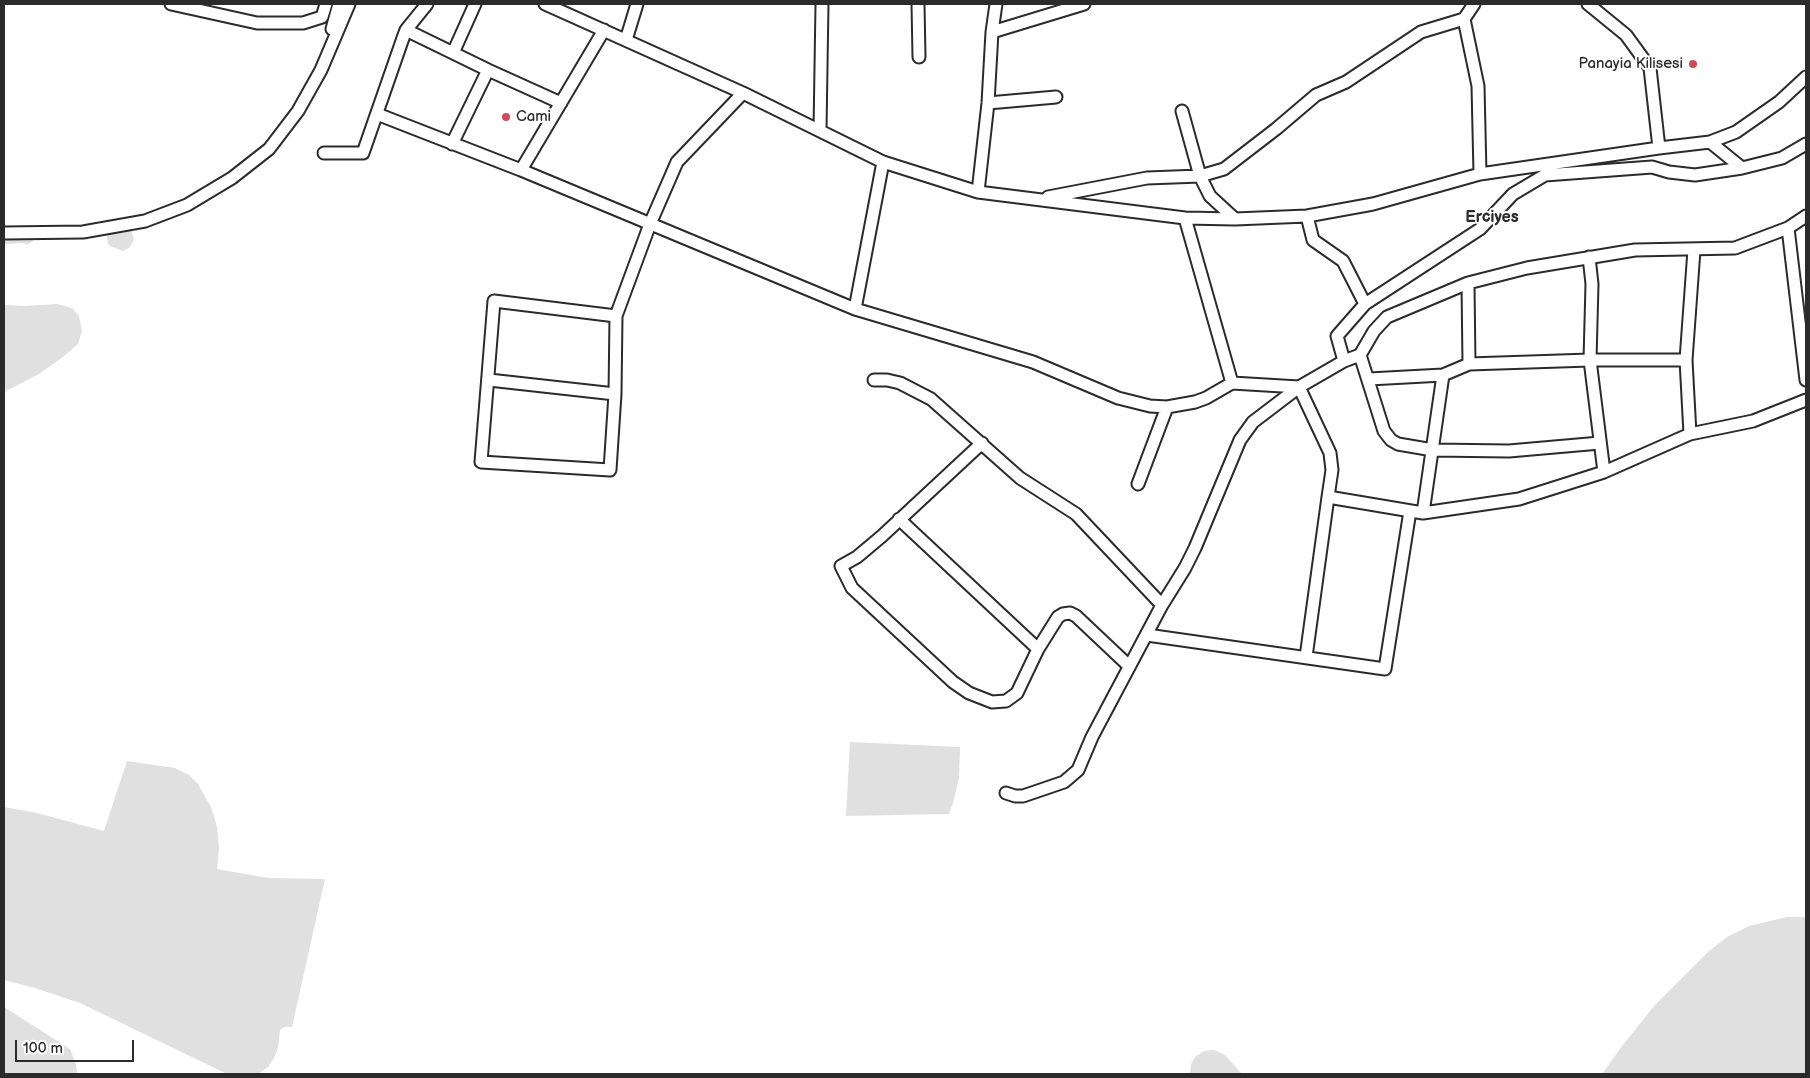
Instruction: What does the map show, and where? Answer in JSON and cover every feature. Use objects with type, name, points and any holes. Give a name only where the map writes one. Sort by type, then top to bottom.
[{"type":"street","points":[[171,4],[257,23],[303,23],[322,17],[326,4]]},
{"type":"street","points":[[321,70],[339,4]]},
{"type":"street","points":[[4,233],[83,232],[145,221],[187,205],[232,178],[269,149],[298,111],[321,70],[349,4]]},
{"type":"street","points":[[324,153],[363,153],[406,30],[427,4]]},
{"type":"street","points":[[453,53],[475,4]]},
{"type":"street","points":[[545,4],[743,93],[883,162],[978,192],[1185,218],[1235,219],[1307,216],[1373,204],[1480,174],[1546,169],[1652,167],[1669,172],[1695,175],[1742,168],[1782,158],[1806,144]]},
{"type":"street","points":[[626,40],[637,4]]},
{"type":"street","points":[[820,130],[822,4]]},
{"type":"street","points":[[918,4],[918,57]]},
{"type":"street","points":[[978,192],[996,4]]},
{"type":"street","points":[[992,32],[1084,4]]},
{"type":"street","points":[[1037,200],[1147,178],[1200,176],[1224,169],[1316,95],[1346,82],[1421,32],[1464,19],[1474,4]]},
{"type":"street","points":[[1588,4],[1626,35],[1650,68],[1659,148]]},
{"type":"street","points":[[1464,19],[1478,86],[1480,174]]},
{"type":"street","points":[[406,30],[561,103]]},
{"type":"street","points":[[521,170],[604,30]]},
{"type":"street","points":[[452,144],[488,70]]},
{"type":"street","points":[[1344,361],[1337,336],[1365,304],[1480,229],[1513,194],[1546,169],[1659,148],[1710,142],[1736,132],[1779,102],[1806,78]]},
{"type":"street","points":[[616,316],[494,301],[481,462],[610,470],[615,394],[616,316],[650,224],[677,162],[743,93]]},
{"type":"street","points":[[988,103],[1056,97]]},
{"type":"street","points":[[1182,111],[1200,176],[1210,196],[1235,219]]},
{"type":"street","points":[[376,114],[521,170],[854,309],[1033,362],[1132,403],[1150,406],[1182,406],[1206,398],[1232,383],[1299,387]]},
{"type":"street","points":[[1710,142],[1742,168]]},
{"type":"street","points":[[854,309],[883,162]]},
{"type":"street","points":[[1307,216],[1313,240],[1343,261],[1365,304]]},
{"type":"street","points":[[1006,793],[1023,796],[1058,785],[1075,774],[1129,666],[1195,548],[1240,440],[1247,429],[1253,422],[1299,387],[1360,354],[1374,331],[1387,317],[1468,282],[1527,268],[1635,250],[1735,248],[1788,228],[1806,216]]},
{"type":"street","points":[[1185,218],[1232,383]]},
{"type":"street","points":[[1788,228],[1806,380]]},
{"type":"street","points":[[1690,434],[1686,360],[1694,250]]},
{"type":"street","points":[[1589,257],[1592,284],[1590,360],[1604,472]]},
{"type":"street","points":[[1468,282],[1469,364]]},
{"type":"street","points":[[1360,354],[1382,426],[1387,436],[1403,446],[1433,450],[1509,451],[1600,443]]},
{"type":"street","points":[[1369,380],[1443,375],[1469,364],[1590,360],[1686,360]]},
{"type":"street","points":[[1423,513],[1443,375]]},
{"type":"street","points":[[489,380],[615,394]]},
{"type":"street","points":[[874,380],[900,383],[931,399],[1020,478],[1066,507],[1081,519],[1162,605]]},
{"type":"street","points":[[1299,387],[1330,453],[1332,470],[1306,657]]},
{"type":"street","points":[[1328,497],[1423,513],[1519,498],[1604,472],[1690,434],[1753,421],[1806,400]]},
{"type":"street","points":[[1138,484],[1167,407]]},
{"type":"street","points":[[982,443],[871,545],[841,566],[852,588],[953,682],[984,700],[1002,702],[1017,693],[1038,649],[1058,617],[1063,614],[1070,613],[1076,616],[1129,666]]},
{"type":"street","points":[[1148,635],[1385,669],[1410,511]]},
{"type":"street","points":[[899,518],[1038,649]]},
{"type":"shaded area","points":[[131,230],[134,240],[129,248],[123,251],[108,244],[107,236],[111,231]]},
{"type":"shaded area","points":[[4,232],[33,236],[33,241],[27,245],[25,243],[4,244]]},
{"type":"shaded area","points":[[57,304],[72,308],[79,316],[82,331],[78,344],[39,374],[4,392],[4,305]]},
{"type":"shaded area","points":[[850,742],[960,747],[959,778],[949,814],[846,816]]},
{"type":"shaded area","points":[[127,761],[175,768],[189,775],[198,784],[211,807],[217,827],[219,848],[217,869],[268,878],[325,879],[292,1027],[284,1027],[280,1030],[278,1048],[274,1058],[268,1067],[258,1074],[227,1074],[80,1003],[4,980],[4,807],[37,813],[104,831]]},
{"type":"shaded area","points":[[1787,917],[1806,917],[1806,1074],[1602,1074],[1655,1005],[1709,951],[1727,937],[1749,926]]},
{"type":"shaded area","points":[[4,1007],[70,1049],[76,1064],[77,1074],[4,1074]]},
{"type":"shaded area","points":[[1214,1050],[1225,1055],[1242,1074],[1190,1074],[1191,1064],[1196,1056],[1204,1051]]},
{"type":"place","name":"Panayia Kilisesi","points":[[1693,64]]},
{"type":"place","name":"Cami","points":[[506,117]]},
{"type":"district","name":"Erciyes","points":[[1492,218]]}]
